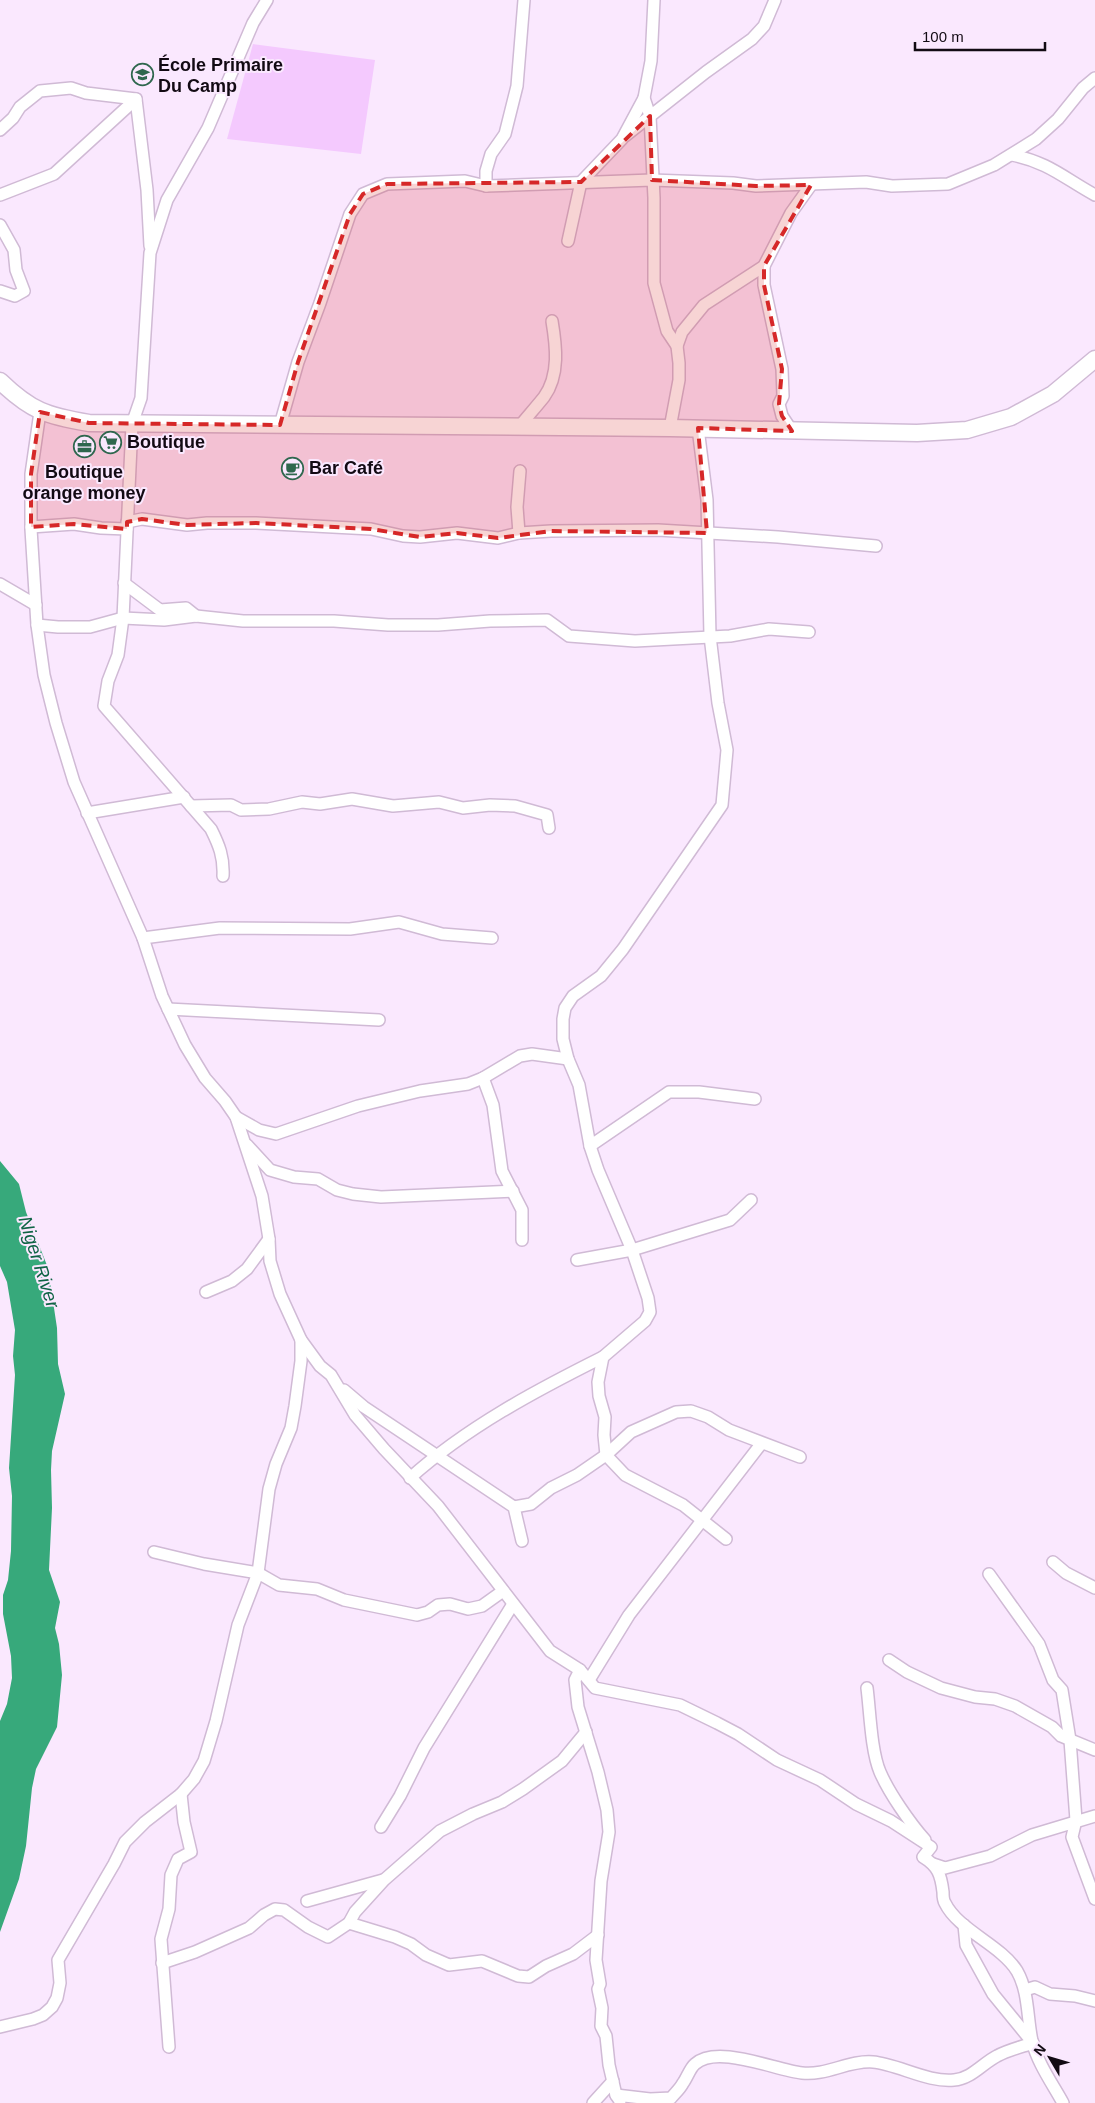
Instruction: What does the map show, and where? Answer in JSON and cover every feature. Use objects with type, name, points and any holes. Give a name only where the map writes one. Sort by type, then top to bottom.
[{"type":"highway","points":[[0,381],[18,398],[40,412],[53,417],[89,423],[698,428],[917,433],[967,430],[1011,417],[1053,394],[1095,359]]},
{"type":"street","points":[[150,253],[167,200],[208,128],[253,23],[267,0]]},
{"type":"street","points":[[486,186],[486,171],[491,154],[505,134],[517,86],[524,0]]},
{"type":"street","points":[[622,139],[644,98],[651,61],[654,0]]},
{"type":"street","points":[[568,241],[581,182],[622,139],[752,39],[764,26],[775,0]]},
{"type":"street","points":[[280,425],[298,362],[350,214],[363,194],[387,184],[466,181],[486,186],[652,180],[756,186],[866,182],[892,186],[948,184],[994,165],[1036,139],[1058,119],[1083,88],[1095,78]]},
{"type":"street","points":[[0,130],[13,118],[20,107],[40,91],[72,88],[86,93],[136,99]]},
{"type":"street","points":[[644,98],[650,116],[654,284],[667,331],[676,346],[679,380],[670,428]]},
{"type":"street","points":[[136,99],[147,190],[150,253],[141,398],[132,424],[123,618],[118,655],[108,681],[104,706],[210,829],[219,845],[224,861],[223,876]]},
{"type":"street","points":[[0,196],[54,174],[136,99]]},
{"type":"street","points":[[1012,155],[1032,159],[1054,169],[1068,180],[1095,195]]},
{"type":"street","points":[[792,431],[782,416],[779,404],[783,396],[782,369],[764,285],[764,266],[791,214],[811,185]]},
{"type":"street","points":[[0,225],[14,250],[16,270],[24,291],[15,296],[0,291]]},
{"type":"street","points":[[676,346],[682,332],[704,305],[764,266]]},
{"type":"street","points":[[519,427],[546,395],[554,370],[557,348],[552,321]]},
{"type":"street","points":[[40,412],[31,474],[31,527],[37,625],[44,675],[56,723],[74,782],[143,938],[162,996],[185,1045],[205,1078],[236,1117],[262,1196],[270,1239],[270,1261],[280,1294],[301,1340],[320,1366],[331,1375],[338,1385],[364,1407],[514,1506],[531,1504],[552,1488],[577,1475],[606,1455],[631,1432],[676,1412],[691,1412],[708,1417],[729,1430],[761,1444],[800,1457]]},
{"type":"street","points":[[410,1478],[436,1455],[530,1394],[603,1357],[645,1320],[650,1312],[648,1298],[632,1250],[598,1170],[590,1146],[579,1085],[568,1059],[563,1039],[563,1019],[566,1008],[573,996],[601,976],[623,949],[722,805],[727,750],[718,703],[710,636],[710,588],[706,533],[707,500],[698,428]]},
{"type":"street","points":[[519,534],[517,507],[520,471]]},
{"type":"street","points":[[31,527],[74,524],[101,528],[127,525],[142,519],[187,525],[256,522],[371,529],[403,536],[420,537],[457,533],[498,538],[551,531],[658,530],[876,546]]},
{"type":"street","points":[[124,583],[160,610],[186,608],[196,616]]},
{"type":"street","points":[[0,584],[36,605]]},
{"type":"street","points":[[37,625],[90,627],[123,618],[164,620],[196,616],[243,621],[334,621],[388,625],[438,625],[490,621],[547,620],[569,636],[635,641],[730,636],[769,629],[809,632]]},
{"type":"street","points":[[87,814],[187,801],[230,805],[241,810],[269,809],[302,802],[320,804],[352,799],[393,806],[439,802],[463,808],[490,805],[515,806],[547,815],[549,828]]},
{"type":"street","points":[[143,938],[220,928],[350,929],[399,922],[442,934],[492,938]]},
{"type":"street","points":[[168,1009],[379,1020]]},
{"type":"street","points":[[236,1117],[259,1130],[276,1134],[358,1106],[420,1090],[468,1084],[483,1078],[520,1056],[532,1054],[568,1059]]},
{"type":"street","points":[[483,1078],[493,1105],[502,1171],[522,1210],[522,1240]]},
{"type":"street","points":[[590,1146],[669,1092],[699,1092],[755,1100]]},
{"type":"street","points":[[244,1141],[270,1170],[294,1177],[318,1179],[337,1190],[353,1194],[380,1197],[513,1191]]},
{"type":"street","points":[[577,1260],[632,1250],[730,1220],[751,1200]]},
{"type":"street","points":[[206,1292],[232,1282],[247,1269],[270,1239]]},
{"type":"street","points":[[0,2027],[33,2019],[43,2015],[52,2007],[57,1998],[60,1983],[58,1960],[125,1842],[145,1822],[181,1794],[194,1779],[204,1761],[216,1721],[238,1625],[258,1573],[269,1490],[276,1464],[291,1428],[301,1361],[301,1340]]},
{"type":"street","points":[[603,1357],[598,1382],[599,1396],[605,1417],[606,1455],[625,1475],[682,1505],[726,1539]]},
{"type":"street","points":[[331,1375],[355,1415],[410,1478],[438,1506],[550,1651],[580,1670],[595,1688],[680,1706],[717,1723],[738,1734],[777,1760],[820,1780],[856,1804],[891,1821],[931,1847]]},
{"type":"street","points":[[589,1680],[629,1615],[761,1444]]},
{"type":"street","points":[[514,1506],[522,1541]]},
{"type":"street","points":[[154,1552],[204,1564],[258,1573],[279,1585],[316,1589],[344,1600],[417,1615],[428,1612],[438,1605],[450,1604],[468,1609],[482,1606],[503,1591]]},
{"type":"street","points":[[1053,1562],[1066,1573],[1095,1588]]},
{"type":"street","points":[[989,1574],[1039,1644],[1053,1680],[1062,1690],[1070,1740],[1076,1820],[1072,1837],[1095,1899]]},
{"type":"street","points":[[380,1827],[400,1796],[424,1748],[513,1604]]},
{"type":"street","points":[[889,1660],[907,1672],[941,1688],[975,1697],[995,1699],[1015,1706],[1052,1727],[1061,1736],[1095,1750]]},
{"type":"street","points":[[580,1670],[575,1680],[578,1707],[598,1772],[607,1810],[609,1832],[601,1881],[596,1960],[600,1984],[598,1989],[602,2008],[601,2026],[606,2036],[612,2081],[618,2099],[671,2098],[683,2085],[694,2064],[706,2059],[723,2056],[737,2057],[804,2074],[822,2072],[856,2063],[874,2062],[912,2073],[953,2080],[965,2078],[997,2056],[1032,2042]]},
{"type":"street","points":[[867,1688],[873,1737],[880,1772],[911,1823],[931,1847]]},
{"type":"street","points":[[162,1963],[195,1952],[248,1928],[264,1915],[275,1910],[284,1910],[308,1927],[328,1937],[348,1923],[355,1912],[384,1880],[440,1831],[502,1802],[523,1789],[562,1762],[586,1732]]},
{"type":"street","points":[[169,2047],[161,1940],[169,1909],[171,1875],[178,1859],[190,1852],[181,1794]]},
{"type":"street","points":[[931,1847],[923,1857],[945,1868],[990,1856],[1032,1835],[1076,1820],[1095,1816]]},
{"type":"street","points":[[934,1864],[940,1876],[944,1903],[964,1925],[985,1940],[1016,1970],[1025,1990],[1032,2042],[1042,2067],[1063,2103]]},
{"type":"street","points":[[307,1901],[384,1880]]},
{"type":"street","points":[[348,1923],[412,1944],[426,1955],[449,1965],[482,1961],[518,1976],[529,1977],[546,1966],[573,1954],[598,1935]]},
{"type":"street","points":[[964,1925],[966,1945],[993,1994],[1032,2042]]},
{"type":"street","points":[[1025,1990],[1035,1987],[1050,1994],[1075,1996],[1095,2001]]},
{"type":"street","points":[[594,2103],[612,2081]]},
{"type":"highlighted area","points":[[650,116],[652,180],[756,186],[811,185],[764,266],[764,285],[782,369],[779,404],[782,416],[792,431],[698,428],[707,533],[551,531],[498,538],[457,533],[420,537],[371,529],[256,523],[187,525],[142,519],[127,522],[127,529],[74,524],[31,527],[31,474],[40,412],[89,423],[280,425],[298,362],[350,214],[363,194],[387,184],[581,182]]},
{"type":"shaded area","points":[[253,44],[375,60],[361,154],[227,139]]},
{"type":"water","name":"Niger River","points":[[0,1161],[19,1184],[26,1212],[48,1268],[57,1328],[58,1364],[65,1394],[52,1451],[51,1470],[52,1508],[49,1570],[60,1602],[55,1628],[59,1644],[62,1675],[57,1727],[36,1769],[32,1788],[26,1846],[19,1879],[0,1932],[0,1721],[7,1704],[12,1678],[11,1656],[3,1614],[3,1595],[8,1580],[11,1551],[12,1496],[9,1468],[15,1375],[13,1356],[15,1330],[7,1282],[0,1266]]},
{"type":"place","name":"École Primaire Du Camp","points":[[142,75]]},
{"type":"place","name":"Boutique","points":[[111,442]]},
{"type":"place","name":"Boutique orange money","points":[[84,447]]},
{"type":"place","name":"Bar Café","points":[[293,468]]}]
